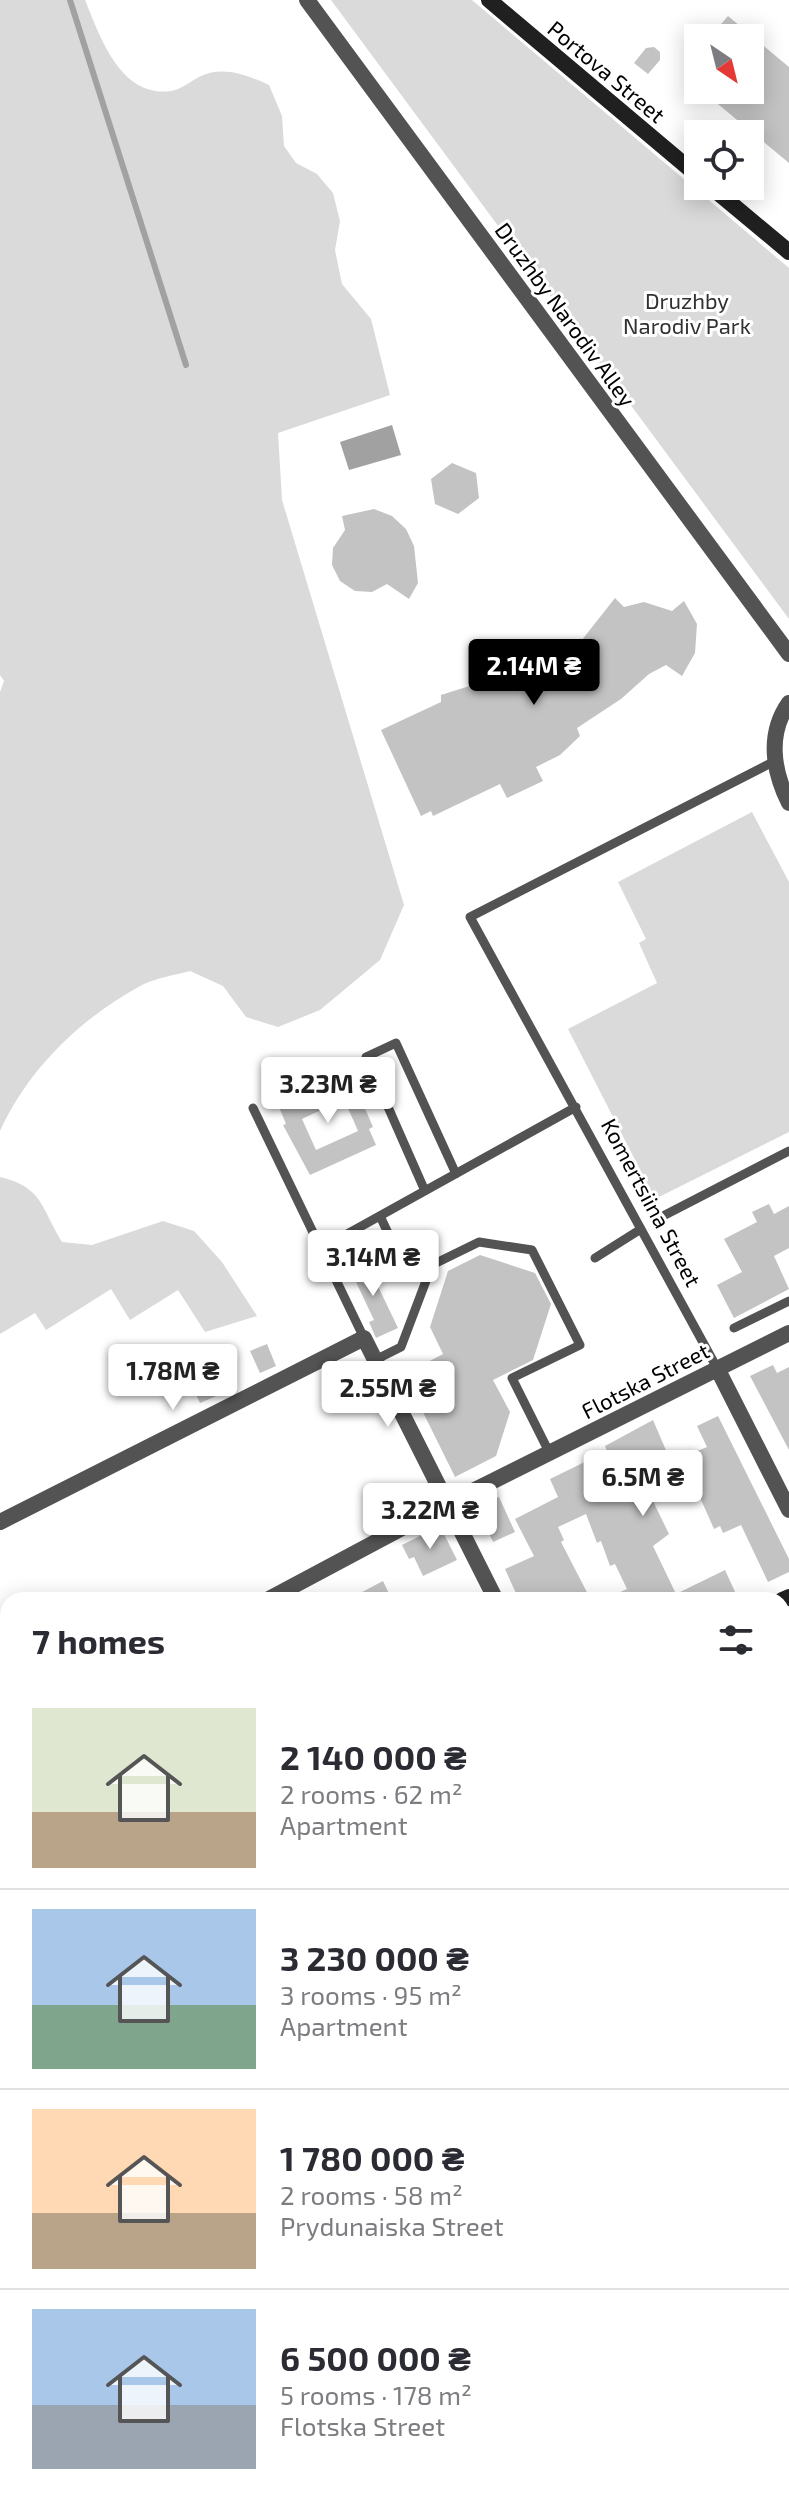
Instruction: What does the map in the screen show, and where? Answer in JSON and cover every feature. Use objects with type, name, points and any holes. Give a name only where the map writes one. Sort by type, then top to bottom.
[{"type":"street","name":"Druzhby Narodiv Alley","points":[[307,0],[789,654]]},
{"type":"street","name":"Portova Street","points":[[489,0],[684,164]]},
{"type":"street","points":[[727,200],[789,252]]},
{"type":"street","points":[[789,703],[774,747],[773,762],[789,803]]},
{"type":"street","name":"Flotska Street","points":[[282,1592],[447,1504],[789,1333]]},
{"type":"street","points":[[0,1522],[364,1338],[492,1592]]},
{"type":"street","name":"Komertsiina Street","points":[[717,1368],[789,1510]]},
{"type":"lane","name":"Komertsiina Street","points":[[717,1368],[470,917],[773,762]]},
{"type":"lane","points":[[425,1191],[366,1057],[396,1043],[456,1174]]},
{"type":"lane","points":[[322,1248],[576,1107]]},
{"type":"lane","points":[[253,1108],[364,1338]]},
{"type":"lane","points":[[663,1216],[789,1151]]},
{"type":"lane","points":[[380,1216],[395,1248]]},
{"type":"lane","points":[[595,1258],[641,1229]]},
{"type":"lane","points":[[375,1360],[401,1347],[432,1265],[479,1242],[532,1250],[580,1345],[512,1378],[549,1452]]},
{"type":"lane","points":[[734,1328],[789,1301]]},
{"type":"green space","points":[[0,0],[85,0],[114,62],[138,85],[153,91],[171,91],[208,73],[217,72],[243,75],[269,85],[282,116],[284,146],[296,163],[317,174],[333,193],[340,221],[335,250],[342,284],[371,319],[390,395],[278,433],[282,500],[404,905],[380,960],[320,1010],[278,1027],[246,1017],[223,986],[190,971],[142,985],[98,1013],[59,1047],[26,1086],[0,1131],[0,692],[4,681],[0,675]]},
{"type":"green space","name":"Druzhby Narodiv Park","points":[[331,0],[472,0],[684,179],[684,200],[709,200],[789,268],[789,619]]},
{"type":"green space","points":[[752,812],[789,882],[789,1132],[655,1199],[568,1029],[657,983],[639,943],[646,939],[618,882]]},
{"type":"green space","points":[[0,1177],[14,1181],[33,1193],[62,1242],[92,1245],[163,1221],[194,1231],[222,1262],[257,1316],[205,1332],[178,1290],[130,1320],[111,1289],[46,1330],[35,1313],[0,1334]]},
{"type":"shaded area","points":[[392,425],[401,455],[349,470],[340,442]]},
{"type":"building","points":[[728,16],[738,24],[721,24]]},
{"type":"building","points":[[764,46],[789,67],[789,163],[764,142],[764,120],[737,120],[718,104],[764,104]]},
{"type":"building","points":[[654,47],[660,52],[660,60],[648,74],[634,63],[646,48]]},
{"type":"building","points":[[452,463],[476,473],[479,498],[458,514],[435,504],[431,479]]},
{"type":"building","points":[[374,509],[392,516],[406,529],[414,546],[418,583],[409,599],[387,584],[372,592],[355,591],[340,581],[332,565],[333,548],[345,530],[342,516]]},
{"type":"building","points":[[615,598],[624,607],[644,602],[672,611],[684,601],[697,624],[695,653],[682,676],[666,665],[649,674],[621,699],[577,728],[580,736],[560,755],[536,767],[543,781],[507,798],[500,784],[433,816],[431,811],[421,816],[381,730],[441,702],[441,695],[482,682],[483,670],[492,677],[555,647],[578,645]]},
{"type":"building","points":[[345,1076],[353,1092],[357,1090],[373,1127],[369,1129],[376,1145],[310,1175],[283,1125],[286,1124],[279,1107]],"holes":[[[344,1099],[358,1131],[316,1150],[302,1119]]]},
{"type":"building","points":[[769,1204],[774,1214],[789,1206],[789,1248],[774,1256],[789,1289],[734,1318],[717,1285],[742,1272],[724,1239],[757,1222],[752,1212]]},
{"type":"building","points":[[363,1255],[398,1328],[376,1338],[369,1322],[374,1320],[347,1263]]},
{"type":"building","points":[[480,1255],[535,1273],[551,1304],[533,1360],[493,1380],[510,1412],[496,1456],[455,1477],[407,1373],[443,1354],[430,1327],[448,1271]]},
{"type":"building","points":[[267,1344],[276,1366],[260,1373],[250,1351]]},
{"type":"building","points":[[205,1346],[215,1367],[223,1363],[235,1388],[200,1403],[189,1380],[199,1375],[189,1354]]},
{"type":"building","points":[[773,1365],[777,1373],[789,1367],[789,1450],[750,1376]]},
{"type":"building","points":[[718,1416],[789,1559],[789,1572],[768,1582],[741,1525],[723,1533],[720,1526],[714,1529],[694,1484],[689,1486],[685,1478],[649,1493],[669,1534],[653,1546],[675,1592],[620,1592],[627,1589],[615,1564],[610,1566],[601,1541],[597,1543],[586,1514],[558,1527],[564,1540],[561,1542],[587,1592],[515,1592],[505,1569],[534,1556],[515,1519],[558,1497],[550,1479],[607,1451],[605,1446],[653,1420],[671,1462],[707,1447],[697,1426]]},
{"type":"building","points":[[499,1497],[515,1532],[493,1542],[477,1507]]},
{"type":"building","points":[[440,1526],[457,1560],[423,1576],[414,1557],[409,1559],[402,1545]]},
{"type":"building","points":[[725,1570],[735,1592],[680,1592]]},
{"type":"building","points":[[383,1581],[388,1592],[362,1592]]},
{"type":"waterway","points":[[70,0],[186,365]]}]
